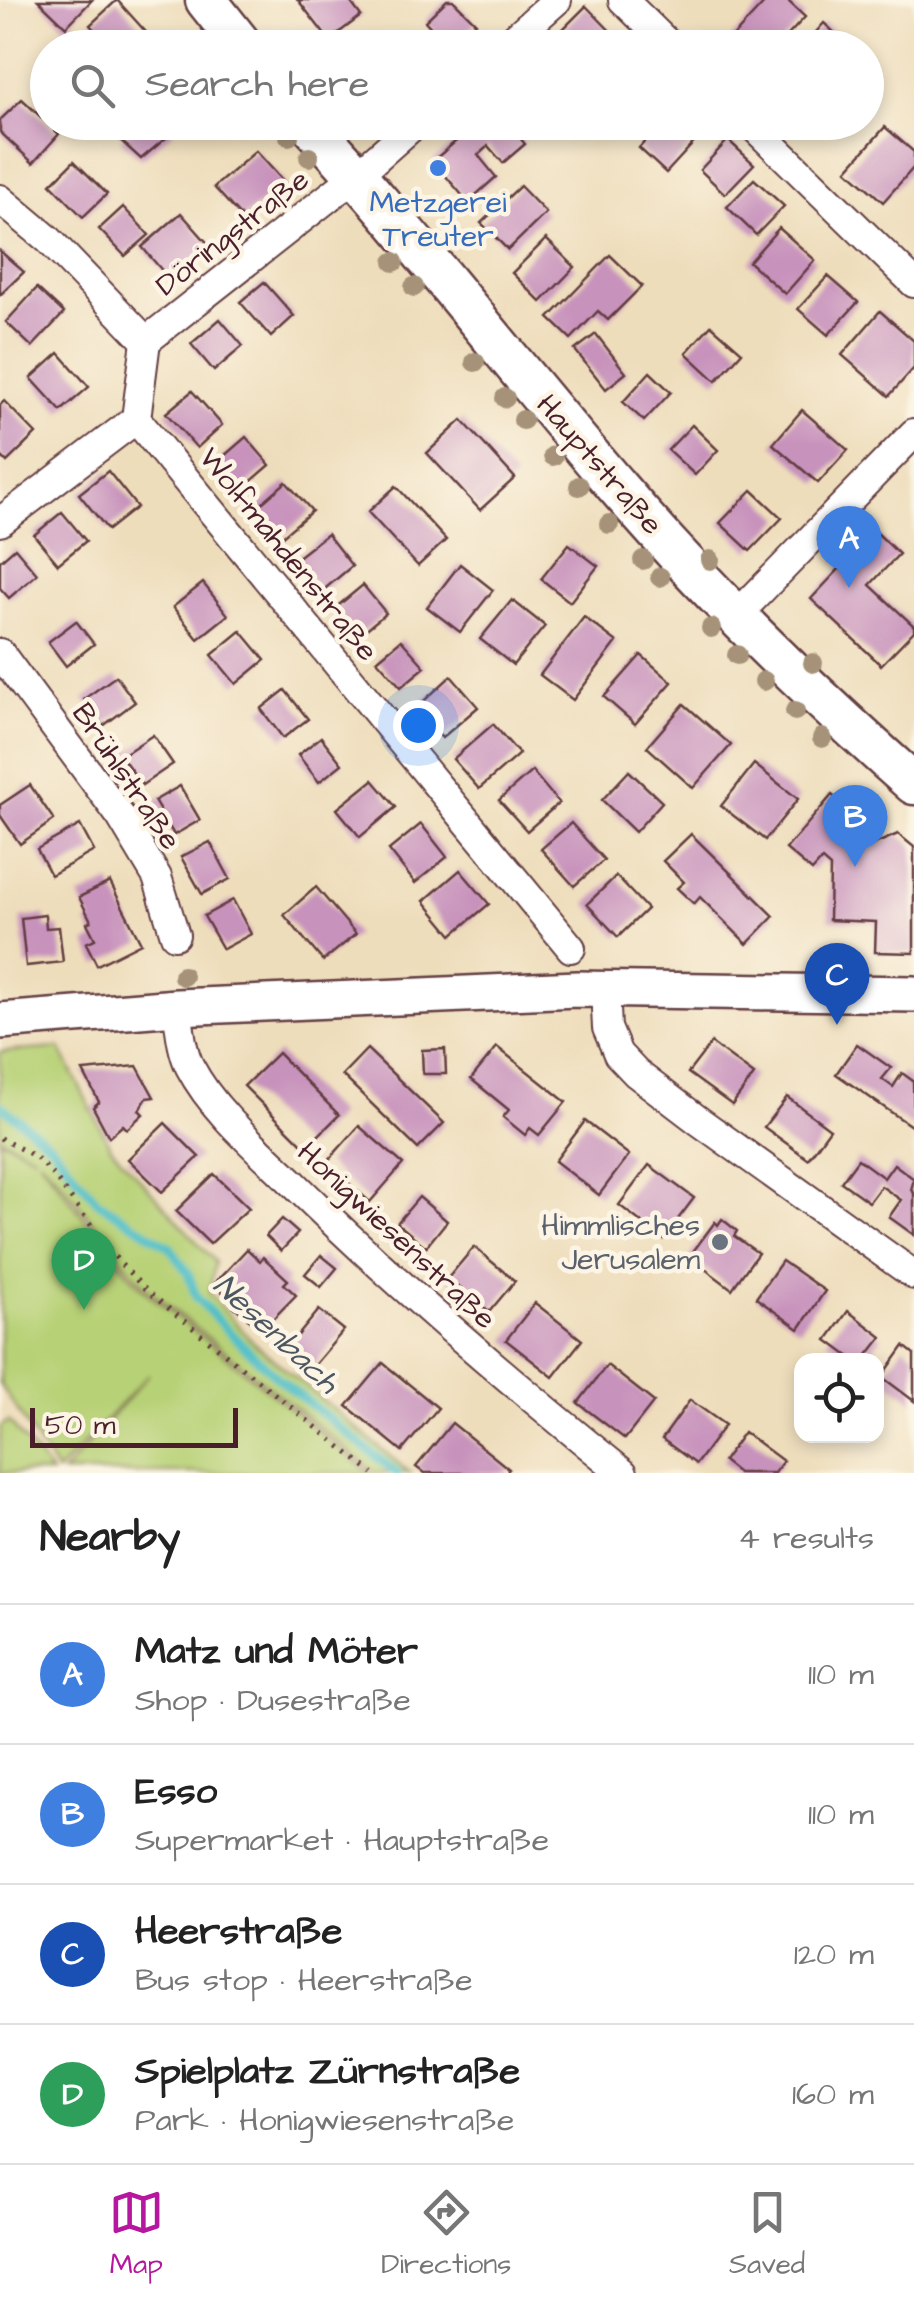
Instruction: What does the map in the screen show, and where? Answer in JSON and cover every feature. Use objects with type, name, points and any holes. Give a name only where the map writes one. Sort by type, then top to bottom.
[{"type":"main road","points":[[206,0],[230,30]]},
{"type":"main road","name":"Hauptstraße","points":[[324,140],[620,490],[805,684],[914,784]]},
{"type":"street","points":[[523,30],[557,0]]},
{"type":"street","points":[[623,0],[654,30]]},
{"type":"street","name":"Döringstraße","points":[[146,341],[398,140]]},
{"type":"street","points":[[767,140],[914,283]]},
{"type":"street","points":[[0,199],[50,240],[146,341],[136,418],[0,522]]},
{"type":"street","name":"Wolfmahdenstraße","points":[[136,418],[571,948]]},
{"type":"street","points":[[737,615],[914,434]]},
{"type":"street","name":"Brühlstraße","points":[[0,653],[122,817],[156,878],[175,935]]},
{"type":"street","points":[[605,989],[607,1028],[618,1054],[636,1072],[914,1276]]},
{"type":"street","points":[[0,1021],[177,1008],[605,989],[914,994]]},
{"type":"street","name":"Honigwiesenstraße","points":[[177,1008],[189,1065],[212,1100],[246,1137],[457,1338],[623,1473]]},
{"type":"path","points":[[0,1138],[36,1157],[119,1262],[147,1291],[374,1473]]},
{"type":"green space","points":[[60,1048],[110,1146],[215,1262],[209,1293],[253,1342],[410,1473],[376,1473],[149,1290],[39,1159],[118,1262],[146,1292],[370,1473],[63,1473],[149,1374],[57,1472],[0,1384],[0,1139],[35,1156],[0,1137],[0,1052]]},
{"type":"green space","points":[[9,1421],[51,1473],[0,1473],[0,1427]]},
{"type":"building","points":[[38,0],[92,0],[66,27]]},
{"type":"building","points":[[117,0],[144,30],[95,30],[90,25]]},
{"type":"building","points":[[298,0],[349,0],[361,16],[342,30],[321,30]]},
{"type":"building","points":[[447,0],[453,0],[476,23],[469,30],[433,30],[425,21]]},
{"type":"building","points":[[767,0],[787,0],[805,17],[793,30],[739,30]]},
{"type":"building","points":[[586,6],[609,30],[562,30]]},
{"type":"building","points":[[22,99],[30,107],[30,140],[54,140],[33,163],[0,132],[0,120]]},
{"type":"building","points":[[884,128],[914,152],[914,167],[883,202],[847,170],[874,140],[884,140]]},
{"type":"building","points":[[120,140],[164,140],[141,159]]},
{"type":"building","points":[[457,140],[522,140],[525,144],[503,163],[488,146],[478,155],[496,177],[468,202],[433,161]]},
{"type":"building","points":[[646,140],[696,140],[666,173],[639,148]]},
{"type":"building","points":[[728,140],[754,164],[725,194],[700,170]]},
{"type":"building","points":[[256,151],[285,183],[243,219],[214,187]]},
{"type":"building","points":[[74,161],[107,194],[83,217],[51,184]]},
{"type":"building","points":[[754,179],[784,206],[756,235],[727,207]]},
{"type":"building","points":[[520,186],[546,213],[508,250],[481,223]]},
{"type":"building","points":[[123,207],[149,235],[125,256],[99,229]]},
{"type":"building","points":[[181,213],[210,246],[171,281],[142,247]]},
{"type":"building","points":[[779,228],[815,260],[785,294],[749,262]]},
{"type":"building","points":[[546,239],[575,267],[541,302],[512,273]]},
{"type":"building","points":[[0,251],[24,272],[0,295]]},
{"type":"building","points":[[610,255],[642,286],[608,320],[598,311],[571,339],[549,318]]},
{"type":"building","points":[[828,276],[858,302],[828,335],[798,309]]},
{"type":"building","points":[[264,282],[294,316],[271,337],[240,302]]},
{"type":"building","points":[[37,288],[64,313],[32,347],[6,322]]},
{"type":"building","points":[[880,311],[914,341],[914,368],[889,396],[842,355]]},
{"type":"building","points":[[220,319],[243,346],[214,371],[191,344]]},
{"type":"building","points":[[711,325],[742,352],[716,381],[686,353]]},
{"type":"building","points":[[596,334],[626,373],[606,389],[575,350]]},
{"type":"building","points":[[59,353],[89,387],[61,411],[31,378]]},
{"type":"building","points":[[650,372],[671,392],[644,421],[623,402]]},
{"type":"building","points":[[192,391],[222,425],[197,448],[166,413]]},
{"type":"building","points":[[4,401],[36,434],[7,462],[0,455],[0,405]]},
{"type":"building","points":[[802,410],[848,450],[818,483],[773,444]]},
{"type":"building","points":[[462,420],[515,478],[480,510],[427,453]]},
{"type":"building","points":[[692,425],[718,450],[695,475],[668,450]]},
{"type":"building","points":[[246,437],[270,465],[240,491],[216,463]]},
{"type":"building","points":[[108,471],[137,507],[108,530],[79,494]]},
{"type":"building","points":[[286,482],[312,511],[280,538],[255,509]]},
{"type":"building","points":[[396,486],[446,540],[418,566],[368,512]]},
{"type":"building","points":[[752,490],[782,518],[750,551],[720,523]]},
{"type":"building","points":[[62,512],[86,541],[58,564],[34,535]]},
{"type":"building","points":[[875,531],[899,554],[870,585],[914,626],[914,631],[881,665],[811,599]]},
{"type":"building","points":[[327,534],[352,566],[321,592],[295,559]]},
{"type":"building","points":[[569,544],[598,566],[570,602],[541,579]]},
{"type":"building","points":[[15,548],[37,574],[9,598],[0,588],[0,561]]},
{"type":"building","points":[[460,564],[493,590],[460,632],[427,607]]},
{"type":"building","points":[[203,583],[228,615],[198,639],[173,607]]},
{"type":"building","points":[[363,585],[386,613],[357,637],[334,609]]},
{"type":"building","points":[[512,600],[545,626],[513,665],[480,639]]},
{"type":"building","points":[[584,617],[617,642],[573,700],[540,675]]},
{"type":"building","points":[[76,621],[94,644],[66,666],[48,642]]},
{"type":"building","points":[[241,631],[265,660],[236,684],[212,655]]},
{"type":"building","points":[[401,640],[425,667],[401,687],[377,660]]},
{"type":"building","points":[[641,655],[672,682],[635,724],[604,697]]},
{"type":"building","points":[[116,676],[135,702],[103,726],[84,699]]},
{"type":"building","points":[[451,676],[478,707],[442,738],[415,709]]},
{"type":"building","points":[[285,690],[308,719],[283,738],[261,709]]},
{"type":"building","points":[[684,704],[731,745],[693,788],[647,747]]},
{"type":"building","points":[[493,724],[519,754],[479,789],[453,759]]},
{"type":"building","points":[[153,735],[173,764],[142,785],[121,756]]},
{"type":"building","points":[[321,737],[342,764],[319,782],[298,755]]},
{"type":"building","points":[[754,764],[798,799],[765,840],[721,806]]},
{"type":"building","points":[[532,771],[559,803],[527,831],[499,800]]},
{"type":"building","points":[[629,771],[662,802],[635,832],[602,800]]},
{"type":"building","points":[[373,780],[396,807],[360,837],[337,809]]},
{"type":"building","points":[[30,785],[54,820],[20,844],[0,815],[0,805]]},
{"type":"building","points":[[180,786],[200,820],[174,835],[154,801]]},
{"type":"building","points":[[832,795],[862,821],[863,849],[898,834],[914,847],[914,953],[875,952],[876,922],[829,920],[830,867],[822,860],[812,871],[786,849]]},
{"type":"building","points":[[571,823],[604,860],[574,886],[541,849]]},
{"type":"building","points":[[421,824],[447,857],[415,883],[389,850]]},
{"type":"building","points":[[80,825],[94,851],[51,875],[37,849]]},
{"type":"building","points":[[691,834],[774,916],[747,944],[700,897],[694,904],[677,888],[684,882],[663,861]]},
{"type":"building","points":[[210,842],[230,879],[202,894],[181,857]]},
{"type":"building","points":[[460,870],[489,904],[452,935],[424,901]]},
{"type":"building","points":[[616,876],[647,909],[618,937],[587,904]]},
{"type":"building","points":[[110,882],[141,943],[97,965],[86,943],[95,939],[87,923],[91,921],[79,897]]},
{"type":"building","points":[[316,887],[356,934],[323,961],[284,915]]},
{"type":"building","points":[[233,900],[251,934],[223,949],[204,916]]},
{"type":"building","points":[[45,915],[46,928],[59,927],[63,962],[26,966],[21,918]]},
{"type":"building","points":[[711,1043],[754,1075],[732,1105],[688,1073]]},
{"type":"building","points":[[857,1044],[891,1068],[882,1079],[893,1087],[902,1073],[913,1081],[914,1128],[836,1074]]},
{"type":"building","points":[[497,1047],[566,1102],[539,1135],[530,1128],[525,1135],[503,1117],[509,1110],[471,1079]]},
{"type":"building","points":[[367,1049],[444,1123],[418,1149],[342,1075]]},
{"type":"building","points":[[445,1049],[446,1074],[423,1074],[422,1050]]},
{"type":"building","points":[[278,1053],[339,1115],[306,1148],[244,1086]]},
{"type":"building","points":[[137,1066],[154,1097],[147,1098],[139,1110],[143,1114],[127,1129],[123,1125],[109,1137],[93,1107],[99,1102],[83,1071]]},
{"type":"building","points":[[787,1097],[830,1129],[808,1159],[764,1127]]},
{"type":"building","points":[[585,1121],[629,1155],[599,1195],[555,1161]]},
{"type":"building","points":[[165,1123],[199,1157],[162,1192],[128,1159]]},
{"type":"building","points":[[359,1126],[403,1164],[370,1202],[326,1163]]},
{"type":"building","points":[[858,1159],[884,1178],[894,1164],[914,1179],[914,1235],[889,1217],[901,1200],[881,1186],[869,1202],[841,1182]]},
{"type":"building","points":[[649,1165],[694,1198],[663,1239],[619,1205]]},
{"type":"building","points":[[214,1174],[249,1208],[210,1244],[176,1211]]},
{"type":"building","points":[[419,1197],[447,1221],[426,1247],[397,1223]]},
{"type":"building","points":[[282,1219],[298,1233],[281,1251],[266,1236]]},
{"type":"building","points":[[722,1219],[737,1231],[734,1236],[758,1253],[732,1289],[689,1257],[715,1222],[718,1225]]},
{"type":"building","points":[[474,1247],[515,1281],[489,1312],[448,1278]]},
{"type":"building","points":[[247,1249],[260,1261],[263,1257],[288,1280],[284,1284],[296,1295],[262,1330],[214,1284]]},
{"type":"building","points":[[321,1255],[337,1268],[321,1287],[305,1274]]},
{"type":"building","points":[[782,1261],[825,1291],[799,1329],[756,1298]]},
{"type":"building","points":[[535,1303],[582,1340],[553,1377],[506,1340]]},
{"type":"building","points":[[319,1310],[344,1330],[310,1370],[286,1350]]},
{"type":"building","points":[[848,1311],[882,1337],[869,1353],[845,1353],[827,1340]]},
{"type":"building","points":[[904,1346],[914,1354],[914,1401],[884,1378]]},
{"type":"building","points":[[383,1363],[438,1408],[402,1451],[347,1406]]},
{"type":"building","points":[[607,1365],[654,1402],[625,1439],[578,1403]]},
{"type":"building","points":[[690,1400],[725,1425],[696,1464],[662,1439]]},
{"type":"building","points":[[452,1423],[509,1469],[506,1473],[424,1473],[416,1467]]},
{"type":"building","points":[[744,1432],[783,1461],[774,1473],[738,1473],[723,1461]]},
{"type":"waterway","name":"Nesenbach","points":[[0,1105],[51,1145],[98,1202],[170,1247],[188,1273],[196,1297],[226,1329],[280,1380],[397,1473]]},
{"type":"place","name":"Metzgerei Treuter","points":[[438,168]]},
{"type":"place","name":"Matz und Möter","points":[[849,588]]},
{"type":"place","name":"Esso","points":[[855,867]]},
{"type":"place","name":"Heerstraße","points":[[837,1025]]},
{"type":"place","name":"Himmlisches Jerusalem","points":[[720,1242]]},
{"type":"place","name":"Spielplatz Zürnstraße","points":[[84,1310]]}]
